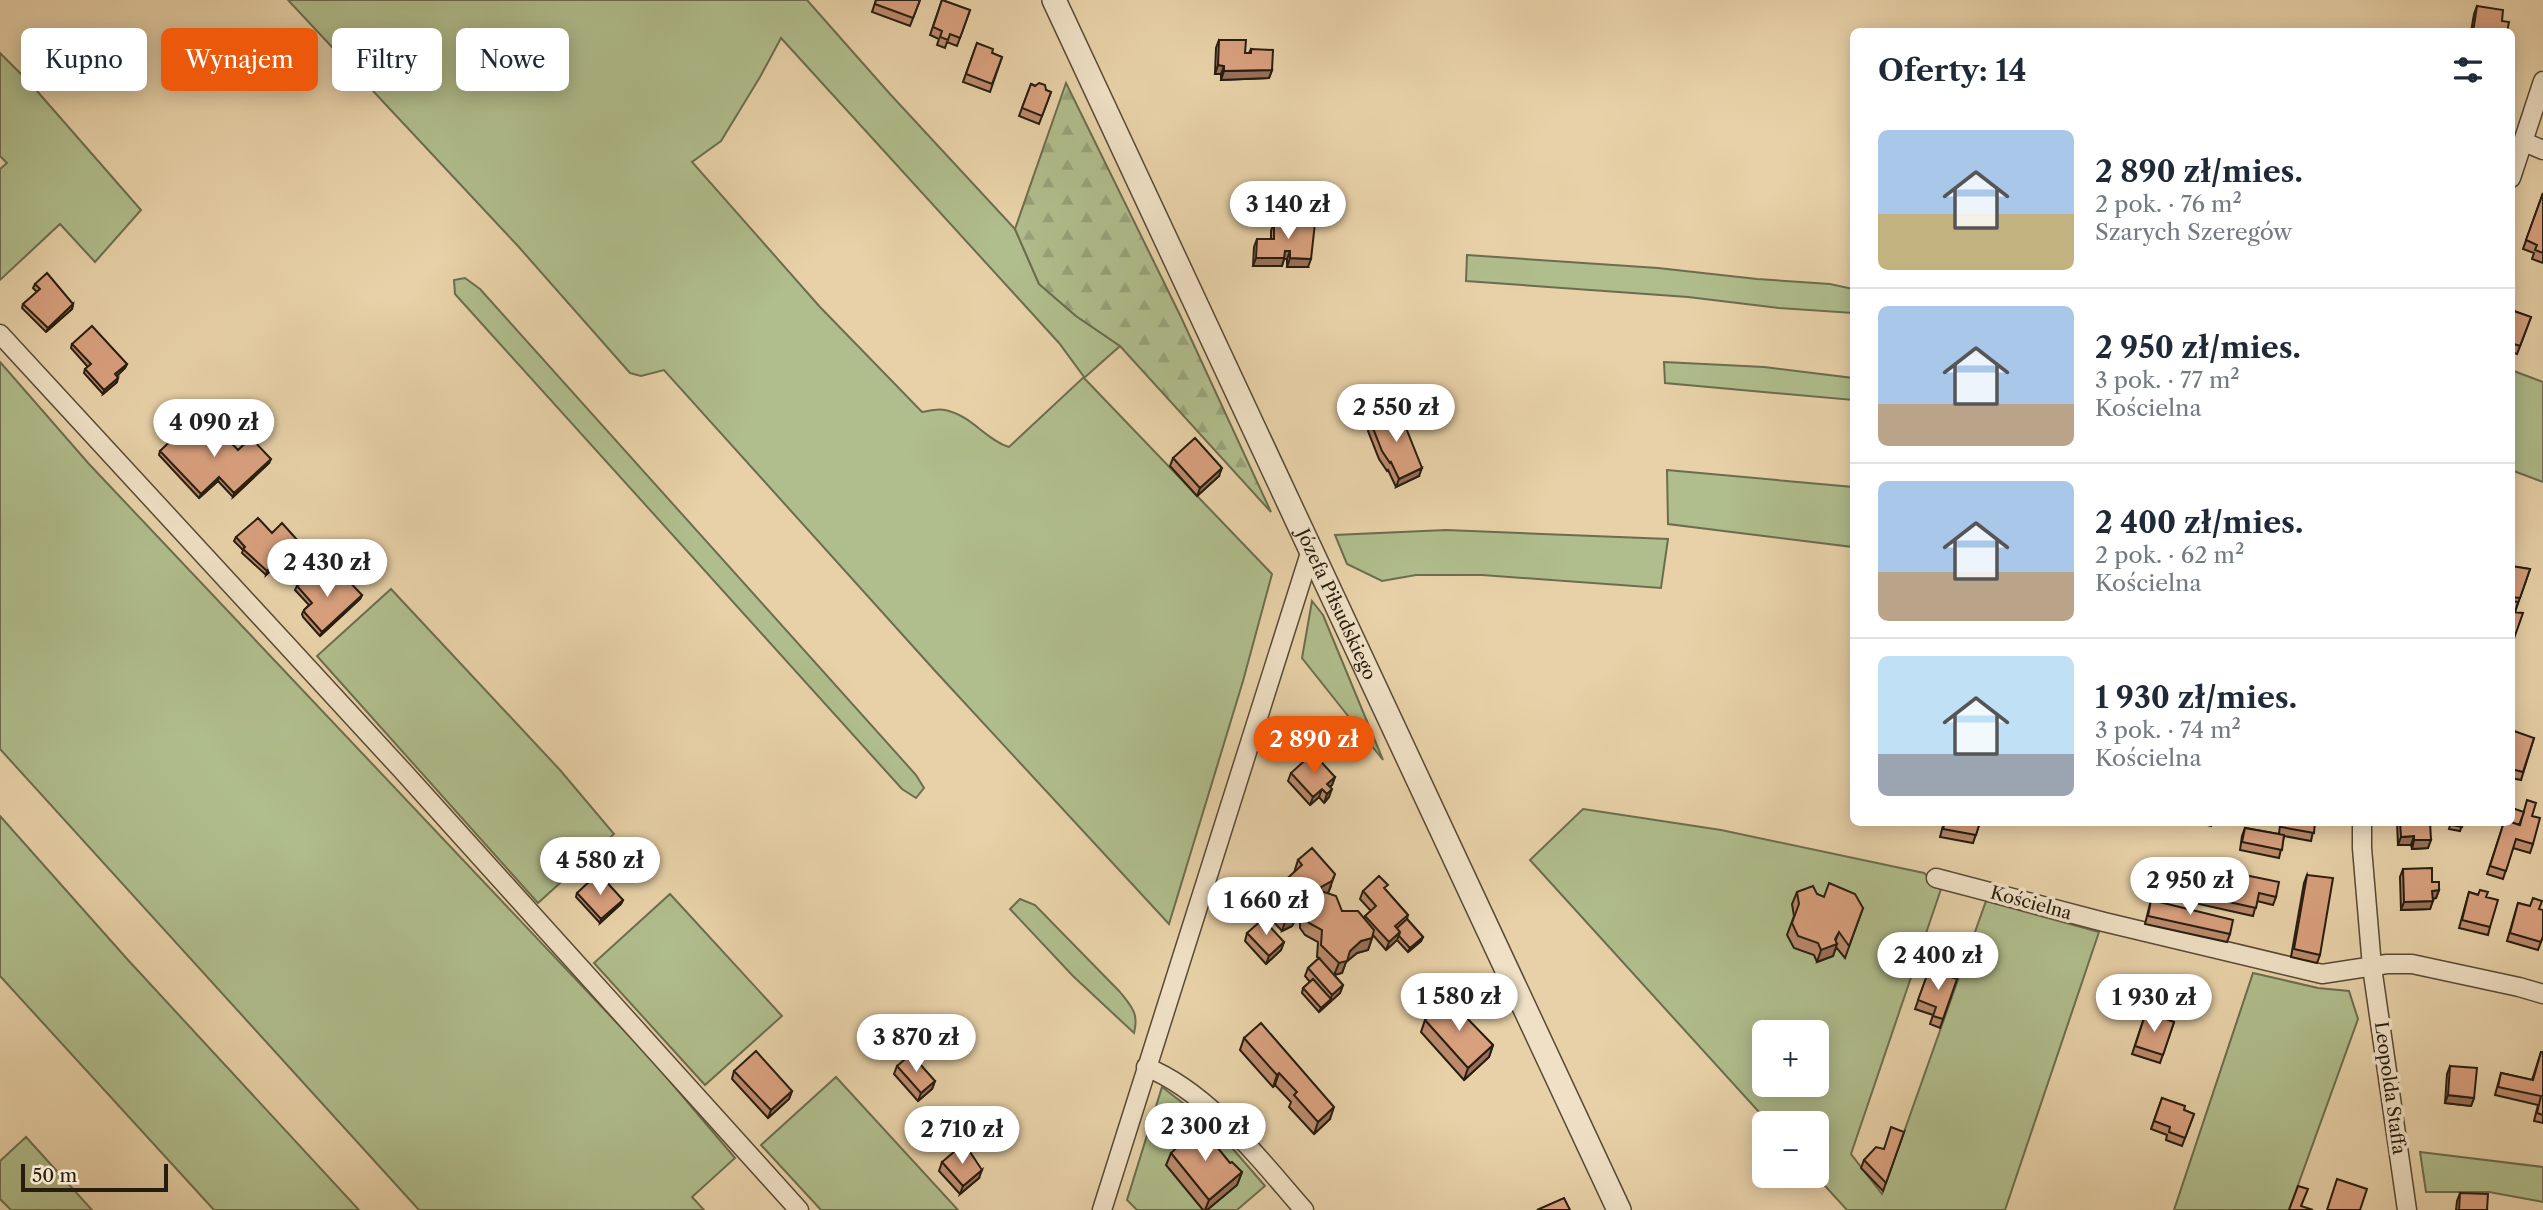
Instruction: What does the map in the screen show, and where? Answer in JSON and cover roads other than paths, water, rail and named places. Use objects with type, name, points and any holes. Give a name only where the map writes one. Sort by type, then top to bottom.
[{"type":"street","name":"Józefa Piłsudskiego","points":[[1054,0],[1619,1210]]},
{"type":"street","points":[[2515,167],[2543,82]]},
{"type":"street","points":[[2524,142],[2543,150]]},
{"type":"street","points":[[0,334],[390,758],[799,1210]]},
{"type":"street","points":[[1102,1210],[1311,550]]},
{"type":"street","name":"Leopolda Staffa","points":[[2362,826],[2372,967],[2407,1210]]},
{"type":"street","name":"Kościelna","points":[[1936,878],[2104,922],[2322,974],[2387,964],[2412,964],[2543,994]]},
{"type":"street","points":[[1146,1067],[1175,1081],[1215,1114],[1304,1210]]}]
